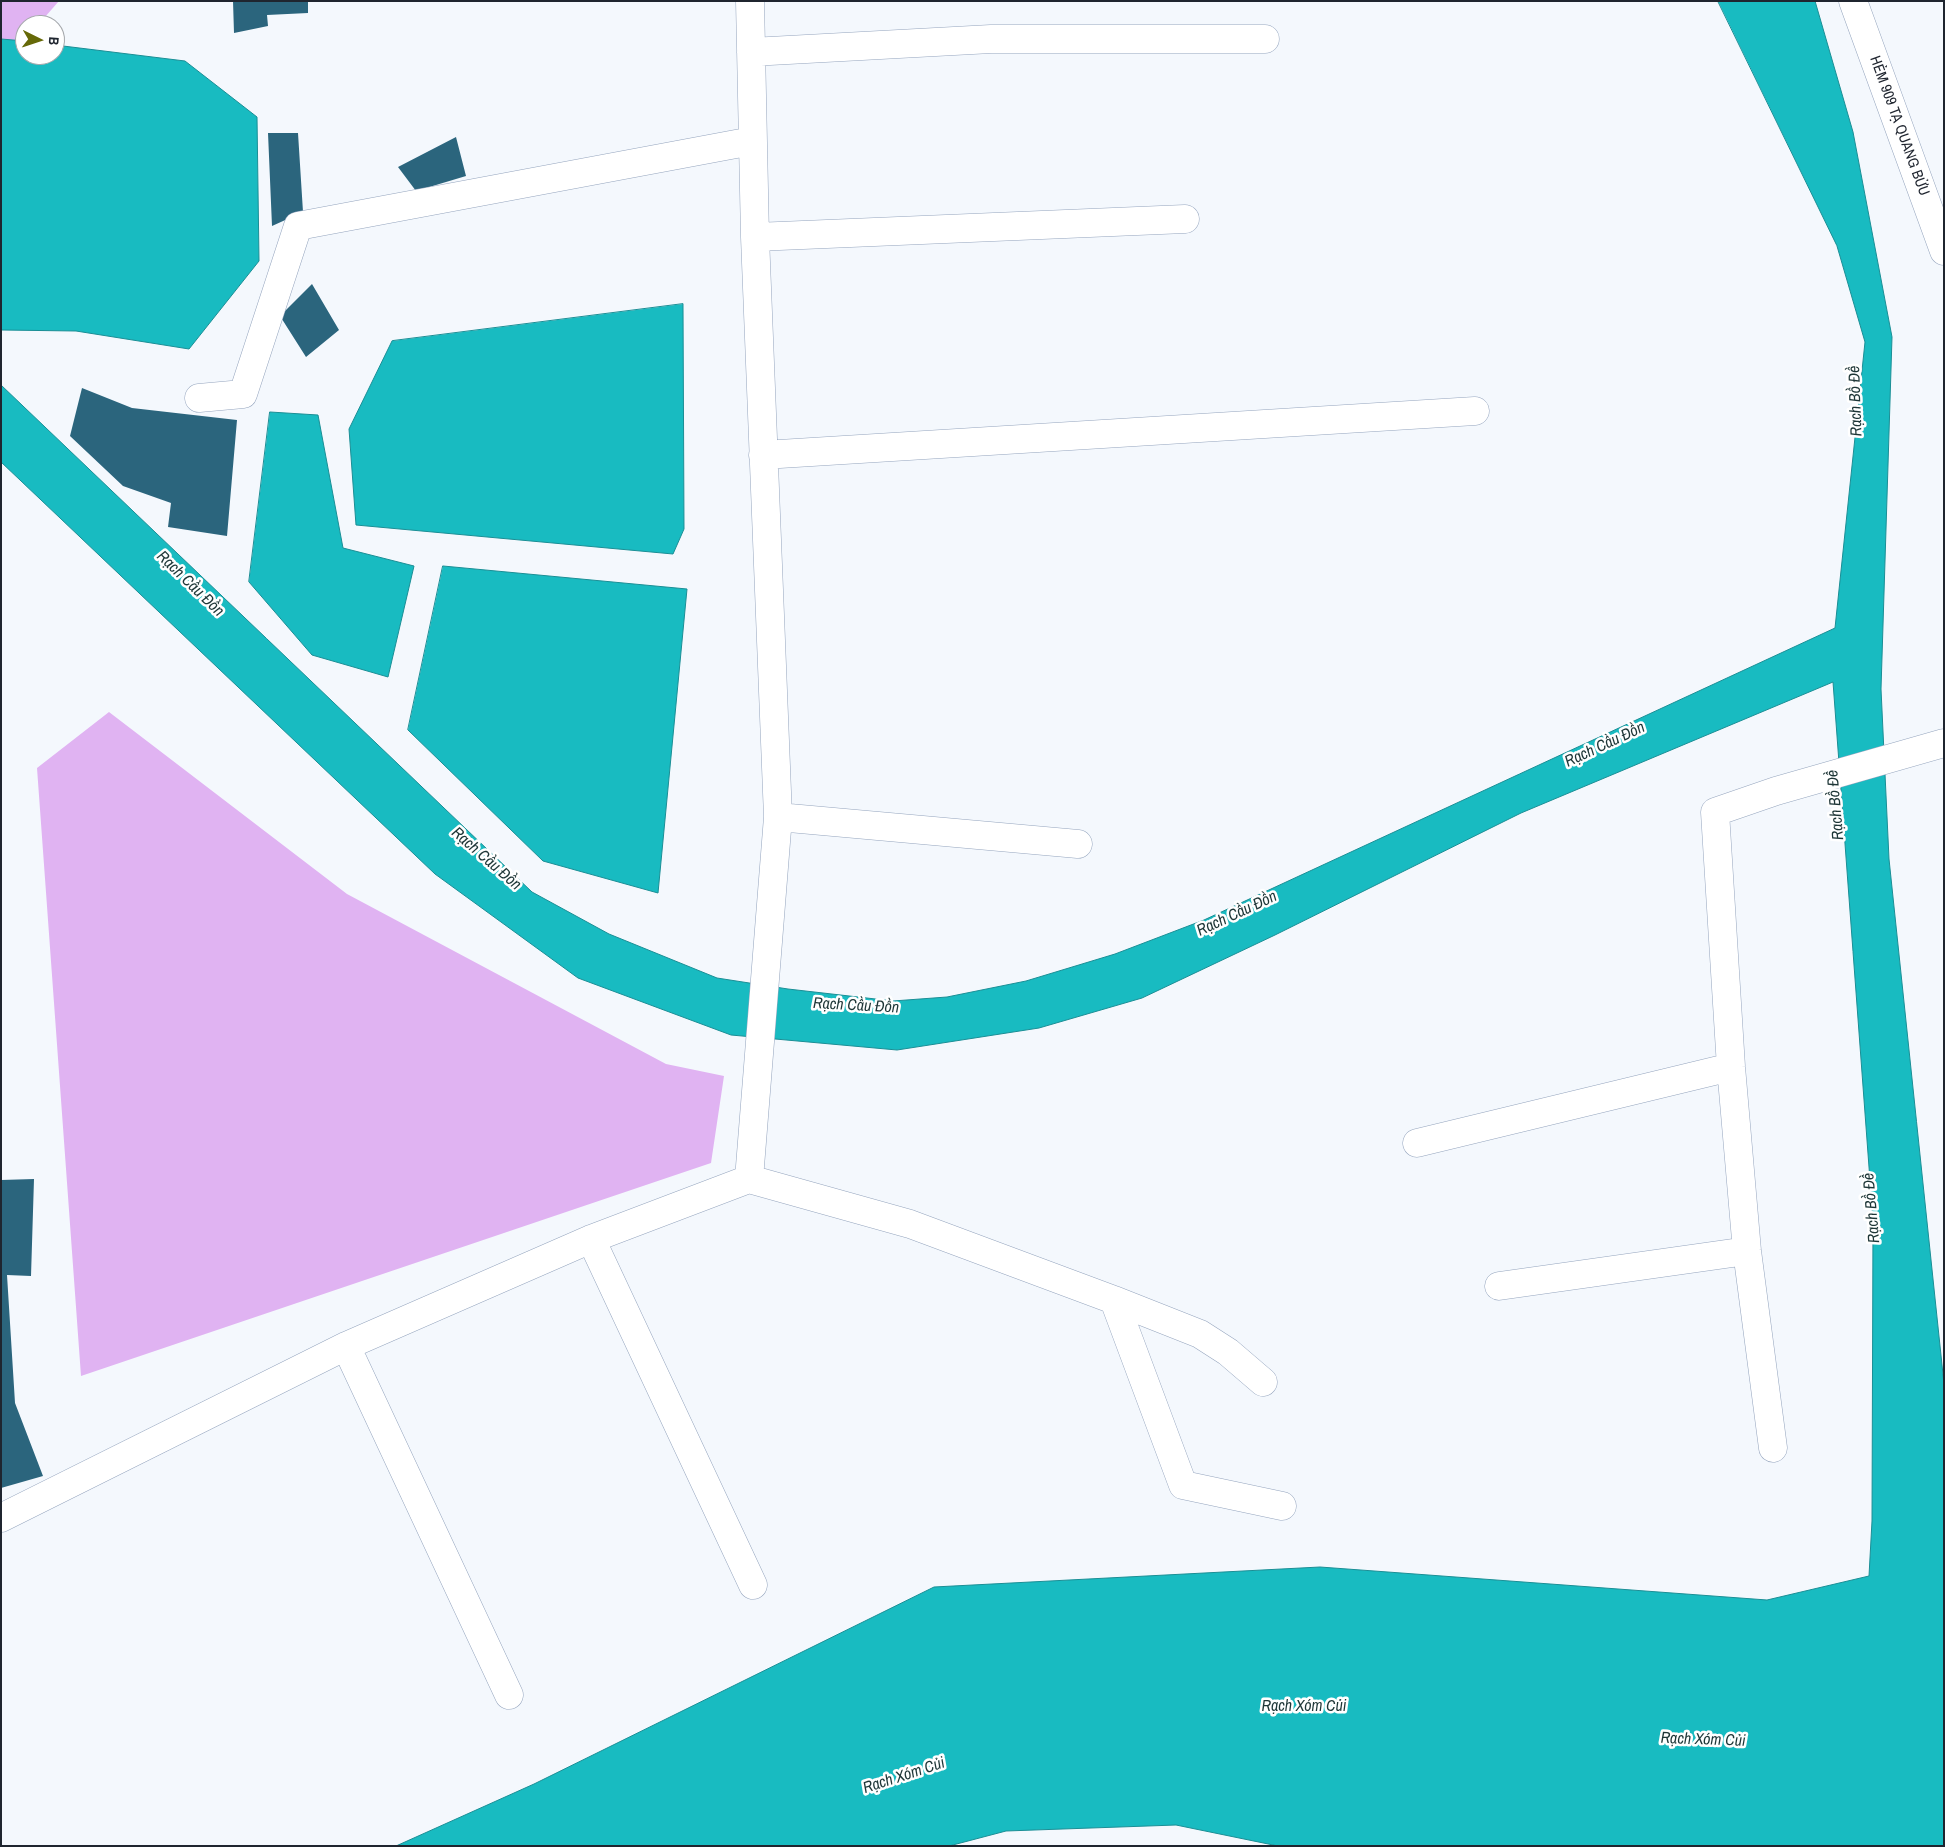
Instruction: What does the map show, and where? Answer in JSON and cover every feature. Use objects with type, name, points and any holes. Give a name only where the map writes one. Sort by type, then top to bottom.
[{"type":"street","points":[[749,1179],[765,959],[778,817],[755,236],[750,1]]},
{"type":"street","name":"HẺM 909 TẠ QUANG BỬU","points":[[1853,1],[1944,251]]},
{"type":"street","points":[[751,52],[991,39],[1265,39]]},
{"type":"street","points":[[198,398],[243,394],[298,226],[752,141]]},
{"type":"street","points":[[755,236],[1185,219]]},
{"type":"street","points":[[763,455],[1475,411]]},
{"type":"street","points":[[1773,1448],[1747,1251],[1731,1067],[1715,812],[1776,792],[1944,743]]},
{"type":"street","points":[[778,817],[1078,844]]},
{"type":"street","points":[[1417,1143],[1731,1067]]},
{"type":"street","points":[[1,1518],[346,1346],[591,1239],[749,1179],[910,1224],[1114,1300],[1200,1334],[1228,1352],[1264,1382]]},
{"type":"street","points":[[591,1239],[753,1585]]},
{"type":"street","points":[[1499,1286],[1747,1251]]},
{"type":"street","points":[[1114,1300],[1183,1485],[1282,1506]]},
{"type":"street","points":[[346,1346],[509,1695]]},
{"type":"shaded area","points":[[1,1],[59,1],[47,15],[15,15],[15,40],[1,39]]},
{"type":"shaded area","points":[[109,712],[347,894],[666,1064],[724,1076],[711,1163],[81,1376],[37,768]]},
{"type":"water","name":"Rạch Xóm Củi","points":[[1718,1],[1815,1],[1853,132],[1892,337],[1881,689],[1889,859],[1944,1384],[1944,1846],[1278,1846],[1176,1825],[1006,1831],[949,1846],[396,1846],[534,1784],[934,1587],[1320,1567],[1767,1600],[1869,1576],[1872,1521],[1873,1221],[1833,682],[1521,813],[1275,935],[1142,998],[1039,1028],[897,1050],[731,1035],[578,978],[435,874],[1,462],[1,385],[532,892],[609,934],[717,978],[788,989],[893,1001],[947,997],[1026,981],[1115,954],[1204,920],[1835,628],[1865,342],[1837,246]]},
{"type":"water","points":[[1,39],[15,40],[15,65],[65,65],[65,46],[185,61],[257,117],[259,261],[189,349],[76,331],[1,330]]},
{"type":"water","points":[[683,304],[684,529],[673,554],[356,525],[349,429],[392,341]]},
{"type":"water","points":[[270,412],[318,415],[343,548],[414,566],[388,677],[312,655],[249,582]]},
{"type":"water","points":[[443,566],[687,589],[658,893],[543,861],[408,730]]},
{"type":"building","points":[[233,1],[308,1],[308,13],[267,15],[268,26],[234,33]]},
{"type":"building","points":[[268,133],[298,133],[303,212],[272,226]]},
{"type":"building","points":[[456,137],[466,176],[416,191],[398,167]]},
{"type":"building","points":[[312,284],[339,330],[306,357],[280,316]]},
{"type":"building","points":[[82,388],[132,408],[237,420],[227,536],[168,527],[171,503],[123,486],[70,436]]},
{"type":"building","points":[[34,1179],[31,1276],[7,1275],[15,1403],[43,1476],[1,1488],[1,1180]]},
{"type":"water label","name":"Rạch Bồ Đề","points":[[1856,401]]},
{"type":"water label","name":"Rạch Cầu Đồn","points":[[190,584]]},
{"type":"water label","name":"Rạch Cầu Đồn","points":[[1605,745]]},
{"type":"water label","name":"Rạch Bồ Đề","points":[[1836,805]]},
{"type":"water label","name":"Rạch Cầu Đồn","points":[[486,859]]},
{"type":"water label","name":"Rạch Cầu Đồn","points":[[1237,914]]},
{"type":"water label","name":"Rạch Cầu Đồn","points":[[856,1006]]},
{"type":"water label","name":"Rạch Bồ Đề","points":[[1872,1208]]}]
